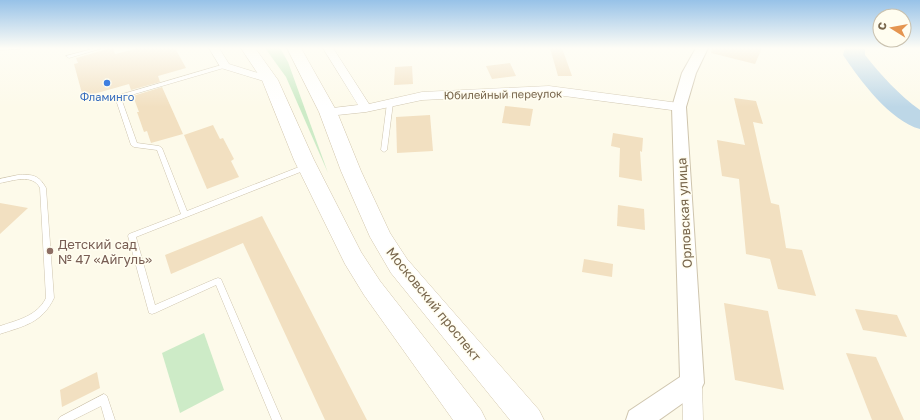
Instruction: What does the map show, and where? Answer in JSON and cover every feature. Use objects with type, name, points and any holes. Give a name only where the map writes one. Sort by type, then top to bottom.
[{"type":"main road","points":[[261,68],[270,80],[308,166],[353,258],[372,288],[471,420]]},
{"type":"main road","name":"Московский проспект","points":[[304,68],[328,112],[351,171],[381,238],[399,266],[529,420]]},
{"type":"street","points":[[230,68],[270,80]]},
{"type":"street","points":[[340,68],[366,108]]},
{"type":"street","name":"Орловская улица","points":[[692,68],[679,107],[692,382]]},
{"type":"street","name":"Юбилейный переулок","points":[[328,112],[366,108],[422,96],[549,90],[679,107]]},
{"type":"street","points":[[638,420],[692,382]]},
{"type":"street","points":[[692,382],[693,420]]},
{"type":"lane","points":[[185,214],[159,148],[134,145],[118,97],[219,68]]},
{"type":"lane","points":[[384,150],[390,103]]},
{"type":"lane","points":[[277,420],[218,281],[152,310],[132,236],[308,166]]},
{"type":"lane","points":[[0,181],[26,177],[38,179],[42,182],[44,188],[50,298],[41,312],[34,318],[0,330]]},
{"type":"lane","points":[[63,420],[104,399],[110,420]]},
{"type":"green space","points":[[279,68],[290,68],[328,173],[286,77]]},
{"type":"green space","points":[[204,333],[224,390],[180,413],[162,353]]},
{"type":"building","points":[[75,68],[186,68],[158,76],[160,82],[131,90],[129,84],[83,97]]},
{"type":"building","points":[[395,68],[412,68],[413,84],[394,85]]},
{"type":"building","points":[[487,68],[512,68],[516,76],[492,79]]},
{"type":"building","points":[[556,68],[569,68],[572,76],[558,76]]},
{"type":"building","points":[[162,87],[183,134],[151,143],[147,131],[144,132],[133,96]]},
{"type":"building","points":[[734,98],[756,101],[763,124],[753,122],[771,203],[779,205],[786,248],[802,250],[816,296],[778,289],[770,259],[746,254],[739,179],[722,176],[717,140],[745,145]]},
{"type":"building","points":[[505,106],[533,109],[530,126],[502,123]]},
{"type":"building","points":[[430,115],[433,151],[397,153],[396,117]]},
{"type":"building","points":[[213,125],[220,139],[223,138],[234,159],[231,161],[239,177],[207,189],[184,135]]},
{"type":"building","points":[[613,133],[643,138],[642,152],[640,151],[642,181],[619,177],[620,148],[611,146]]},
{"type":"building","points":[[0,203],[28,208],[0,234]]},
{"type":"building","points":[[618,205],[644,209],[645,230],[617,226]]},
{"type":"building","points":[[262,216],[367,420],[325,420],[243,243],[171,274],[165,255]]},
{"type":"building","points":[[584,259],[613,264],[612,277],[582,272]]},
{"type":"building","points":[[724,303],[768,311],[784,390],[735,380]]},
{"type":"building","points":[[855,309],[897,315],[907,337],[863,330]]},
{"type":"building","points":[[846,353],[876,357],[904,420],[872,420]]},
{"type":"building","points":[[97,372],[100,388],[62,407],[60,390]]},
{"type":"waterway","points":[[864,68],[892,100],[920,121]]},
{"type":"place","name":"Фламинго","points":[[107,83]]},
{"type":"place","name":"Детский сад № 47 «Айгуль»","points":[[50,251]]}]
